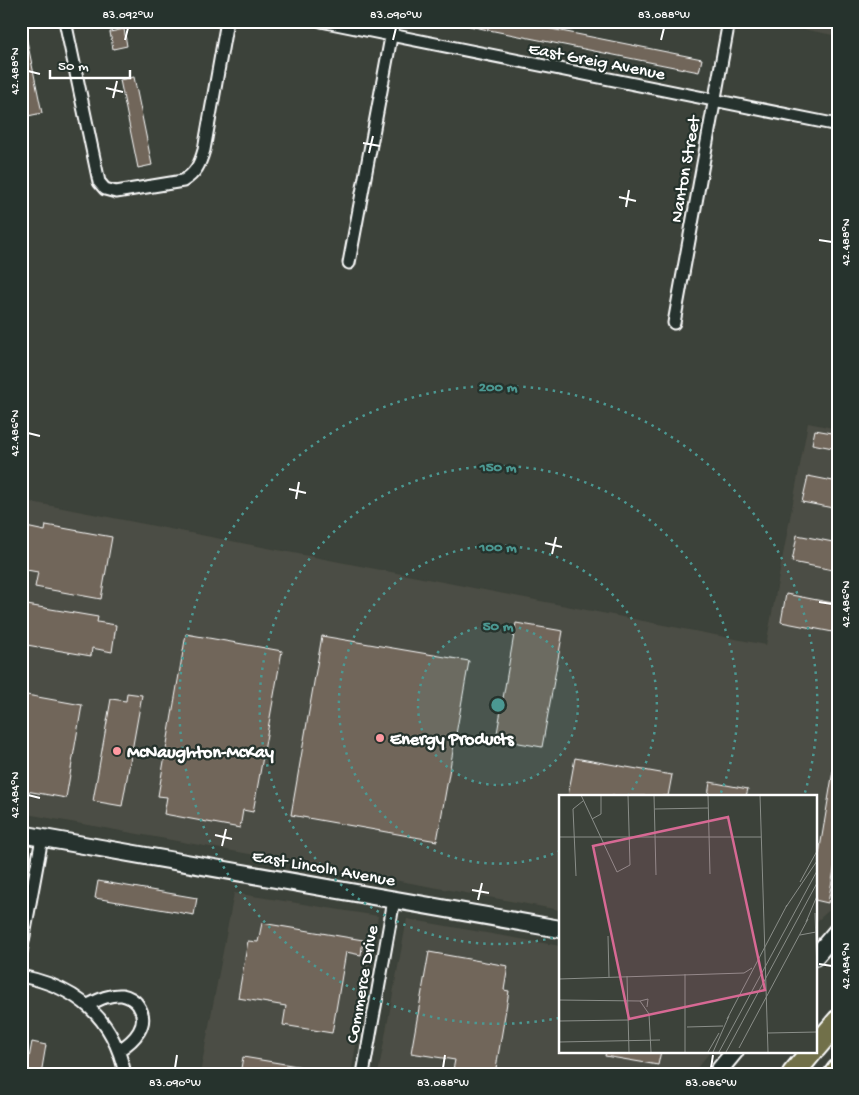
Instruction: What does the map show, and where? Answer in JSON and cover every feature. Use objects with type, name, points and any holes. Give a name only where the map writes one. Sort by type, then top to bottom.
[{"type":"highway","points":[[816,1047],[838,1021]]},
{"type":"highway","points":[[793,1074],[811,1052]]},
{"type":"highway","points":[[835,1074],[838,1070]]},
{"type":"street","points":[[65,21],[99,182],[106,189],[116,192],[127,192],[183,181],[193,175],[200,164],[204,150],[227,21]]},
{"type":"street","name":"East Greig Avenue","points":[[320,21],[391,37],[838,126]]},
{"type":"street","points":[[349,263],[394,21]]},
{"type":"street","name":"Nanton Street","points":[[674,323],[729,21]]},
{"type":"street","name":"East Lincoln Avenue","points":[[21,834],[559,929]]},
{"type":"street","points":[[21,952],[42,838]]},
{"type":"street","name":"Commerce Drive","points":[[363,1074],[394,900]]},
{"type":"street","points":[[816,955],[827,939]]},
{"type":"street","points":[[21,976],[57,986],[88,1005],[107,1028],[119,1050],[125,1074]]},
{"type":"street","points":[[88,1005],[114,995],[123,995],[137,1003],[143,1018],[140,1030],[134,1040],[119,1050]]},
{"type":"street","points":[[716,1074],[734,1052]]},
{"type":"shaded area","points":[[763,21],[838,21],[838,36]]},
{"type":"shaded area","points":[[808,423],[838,429],[838,902],[816,922],[816,795],[559,795],[559,910],[21,813],[21,500],[766,645]]},
{"type":"shaded area","points":[[234,893],[378,916],[351,1074],[200,1074]]},
{"type":"shaded area","points":[[407,919],[559,946],[559,1052],[710,1052],[692,1074],[378,1074]]},
{"type":"building","points":[[469,21],[511,21],[702,59],[699,72],[469,26]]},
{"type":"building","points":[[124,29],[127,46],[113,49],[110,32]]},
{"type":"building","points":[[21,31],[25,31],[42,113],[28,116],[21,86]]},
{"type":"building","points":[[134,77],[152,165],[138,168],[120,80]]},
{"type":"building","points":[[815,430],[838,434],[838,449],[812,444]]},
{"type":"building","points":[[808,476],[838,482],[838,509],[802,502]]},
{"type":"building","points":[[46,525],[112,537],[101,599],[35,587],[38,572],[21,569],[21,553],[26,527],[45,531]]},
{"type":"building","points":[[797,535],[838,543],[838,571],[792,562]]},
{"type":"building","points":[[786,594],[838,604],[838,633],[781,622]]},
{"type":"building","points":[[21,604],[98,617],[97,622],[116,625],[112,652],[92,648],[91,656],[21,644]]},
{"type":"building","points":[[516,623],[563,631],[542,747],[496,739]]},
{"type":"building","points":[[186,634],[282,651],[253,812],[243,810],[240,828],[164,814],[167,797],[158,796]]},
{"type":"building","name":"Energy Products","points":[[322,636],[469,661],[437,841],[291,815]]},
{"type":"building","name":"McNaughton-McKay","points":[[127,693],[142,695],[122,806],[93,801],[111,699],[126,701]]},
{"type":"building","points":[[21,694],[82,705],[66,798],[21,790]]},
{"type":"building","points":[[575,758],[672,775],[668,795],[568,795]]},
{"type":"building","points":[[833,771],[838,771],[838,847],[828,903],[816,900],[816,854],[819,854]]},
{"type":"building","points":[[710,782],[748,789],[746,795],[708,795]]},
{"type":"building","points":[[98,881],[197,898],[194,915],[95,898]]},
{"type":"building","points":[[262,923],[363,940],[361,955],[346,952],[332,1033],[283,1025],[286,1006],[238,998],[248,941],[258,942]]},
{"type":"building","points":[[429,952],[508,966],[504,990],[509,991],[495,1074],[476,1074],[453,1070],[455,1060],[411,1053]]},
{"type":"building","points":[[32,1042],[46,1045],[41,1074],[26,1074]]},
{"type":"building","points":[[606,1052],[661,1052],[658,1065],[605,1056]]},
{"type":"building","points":[[243,1057],[315,1069],[314,1074],[240,1074]]},
{"type":"place","name":"Energy Products","points":[[380,738]]},
{"type":"place","name":"McNaughton-McKay","points":[[117,751]]}]
